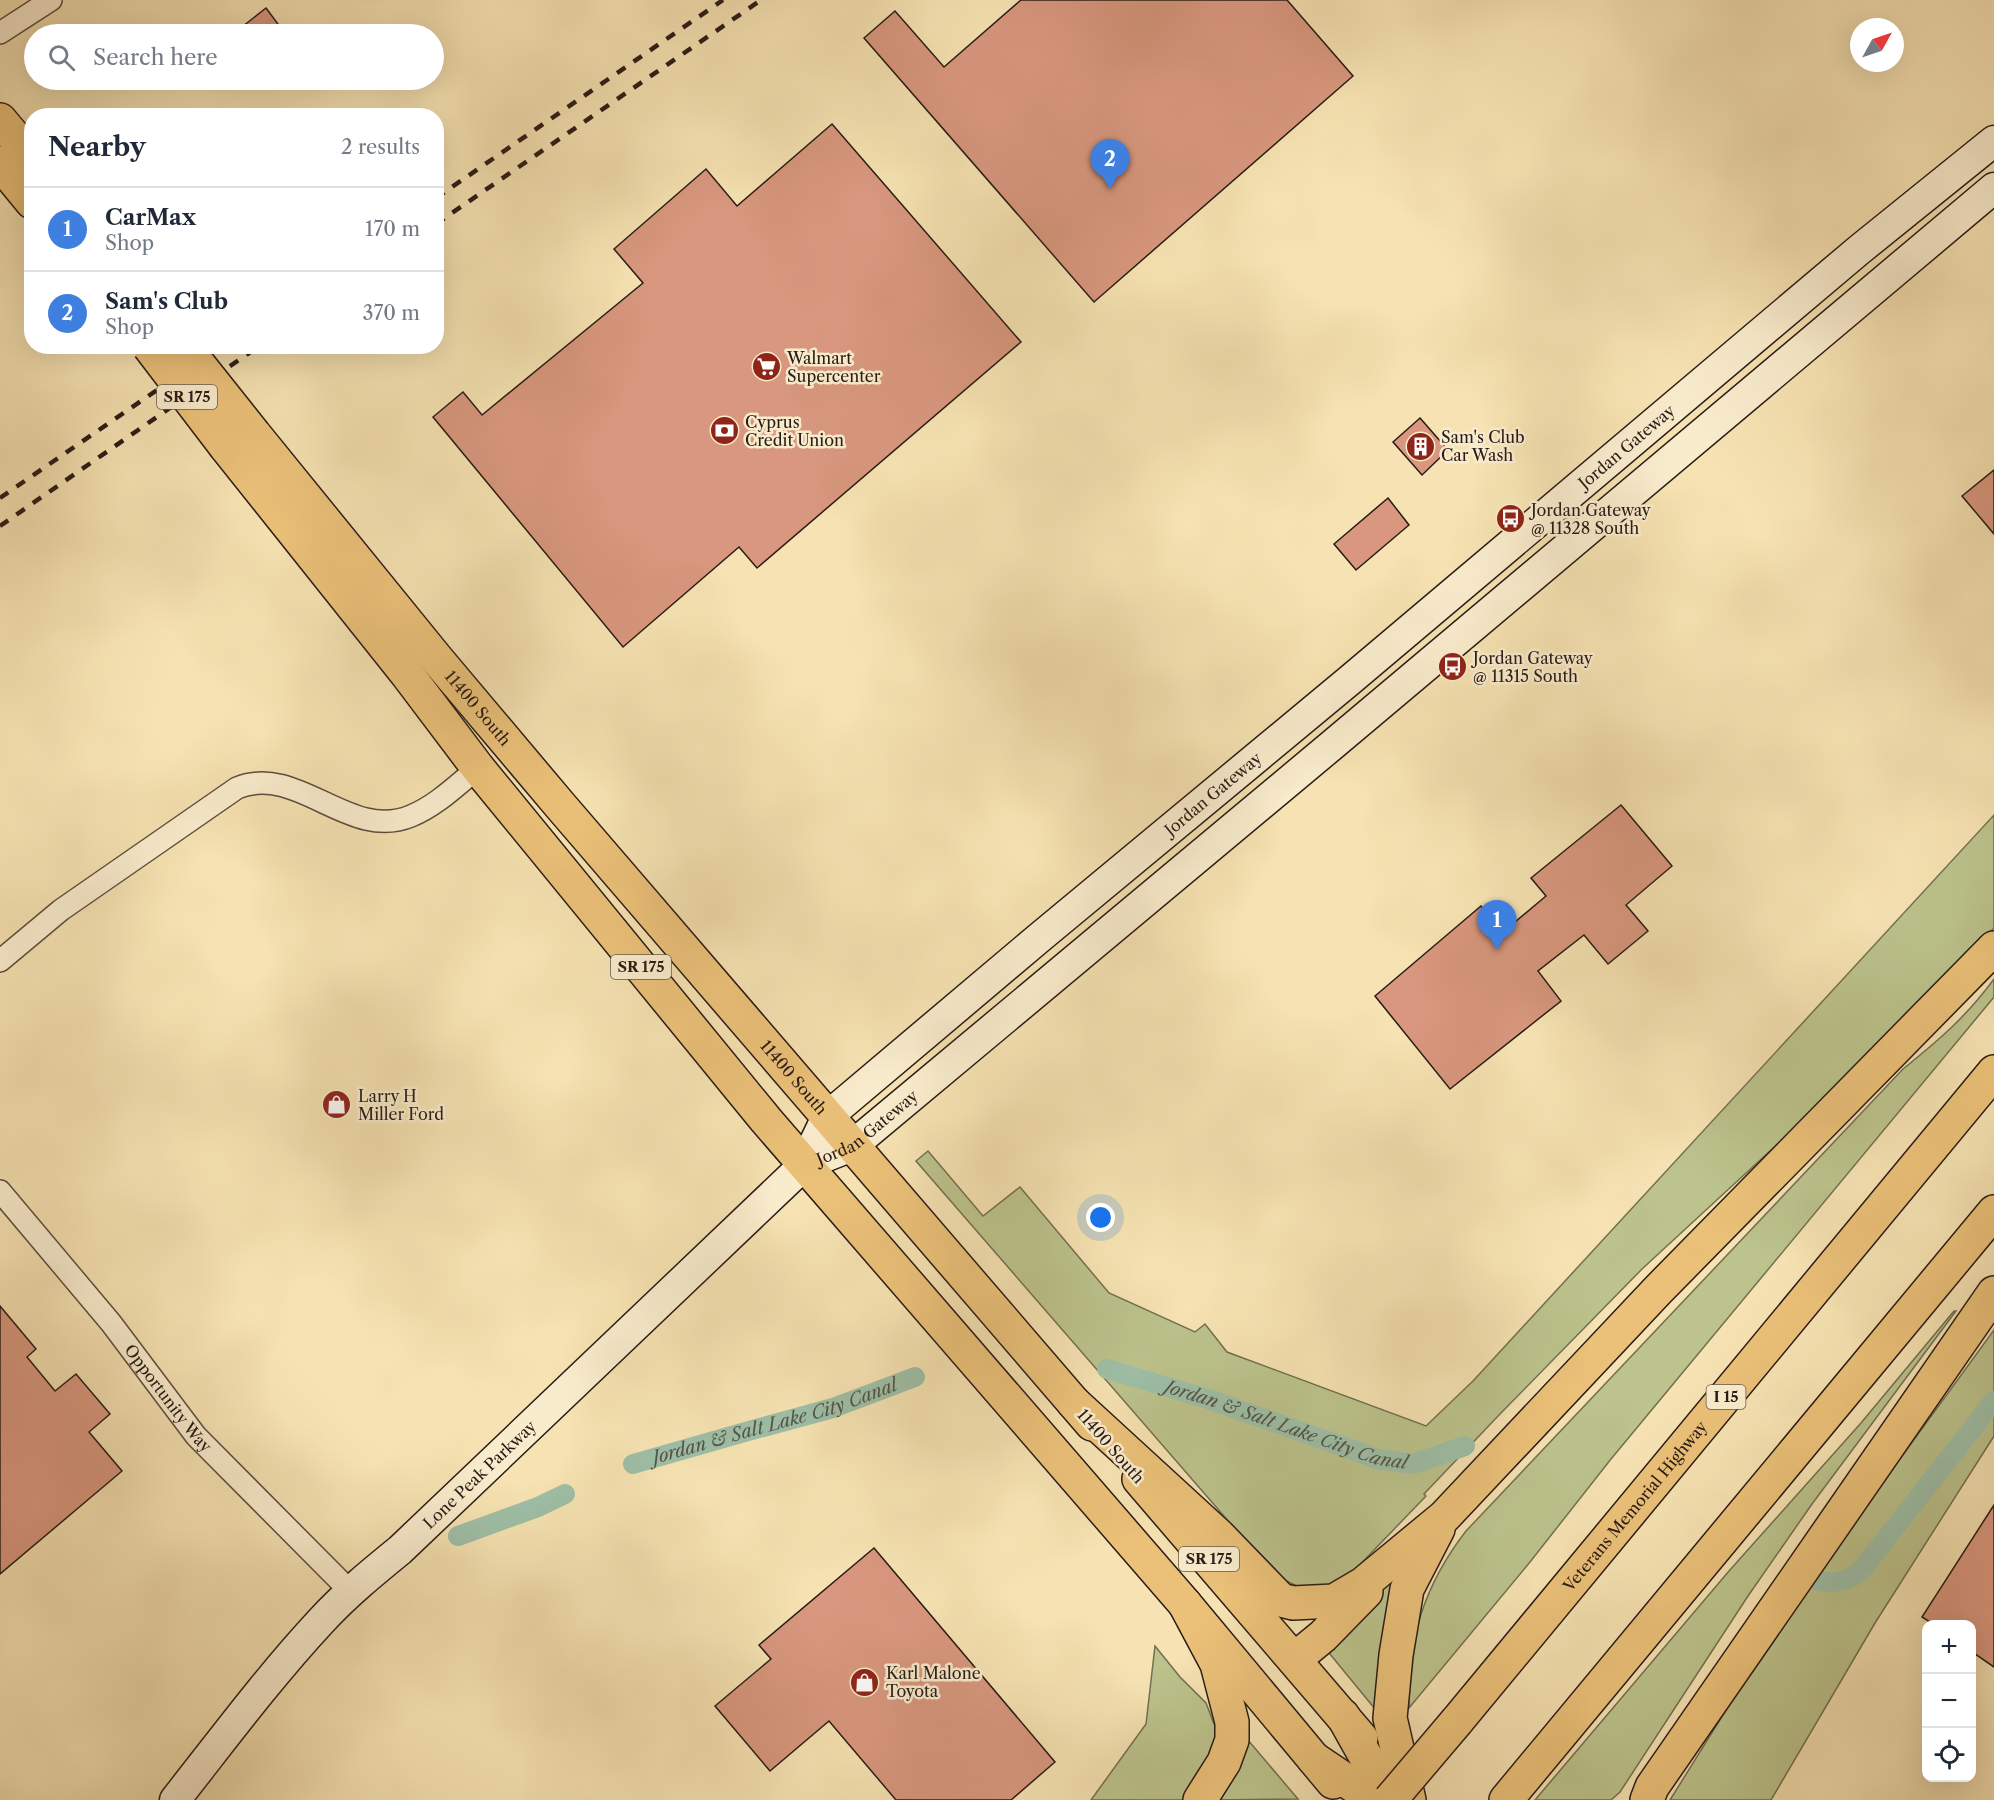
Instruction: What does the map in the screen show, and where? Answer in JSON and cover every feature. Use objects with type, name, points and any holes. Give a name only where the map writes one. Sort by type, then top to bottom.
[{"type":"main road","points":[[0,120],[24,148]]},
{"type":"main road","name":"Jordan Gateway","points":[[804,1165],[826,1118],[1038,938],[1350,680],[1858,250],[1994,141]]},
{"type":"main road","points":[[0,163],[24,192]]},
{"type":"main road","name":"Jordan Gateway","points":[[804,1165],[852,1146],[1994,188]]},
{"type":"main road","name":"11400 South","points":[[157,354],[240,440],[543,786],[826,1118],[1295,1659],[1343,1716],[1402,1798]]},
{"type":"main road","name":"11400 South","points":[[189,354],[240,440],[407,674],[478,768],[804,1165],[1185,1605],[1347,1800]]},
{"type":"main road","points":[[1626,445],[1652,476]]},
{"type":"main road","points":[[1074,1403],[1219,1536],[1281,1600],[1293,1603],[1334,1602],[1363,1584],[1444,1517],[1658,1290],[1994,948]]},
{"type":"main road","name":"Veterans Memorial Highway","points":[[1402,1798],[1457,1721],[1994,1072]]},
{"type":"main road","name":"Lone Peak Parkway","points":[[175,1800],[256,1696],[322,1619],[350,1591],[400,1550],[804,1165]]},
{"type":"main road","points":[[1509,1796],[1994,1212]]},
{"type":"main road","points":[[1645,1796],[1994,1293]]},
{"type":"main road","points":[[1402,1798],[1390,1718],[1395,1655],[1407,1589],[1444,1517]]},
{"type":"main road","points":[[1295,1659],[1323,1636],[1368,1590],[1394,1558]]},
{"type":"main road","points":[[1185,1605],[1216,1664],[1232,1722],[1232,1740],[1224,1762],[1200,1800]]},
{"type":"main road","points":[[1314,1759],[1375,1800]]},
{"type":"street","points":[[0,33],[35,8],[51,0]]},
{"type":"street","points":[[0,961],[88,890],[237,788],[250,783],[278,784],[349,815],[371,821],[392,821],[410,817],[429,807],[478,768]]},
{"type":"street","name":"Opportunity Way","points":[[0,1191],[111,1323],[196,1436],[350,1591]]},
{"type":"green space","points":[[1994,815],[1994,928],[1871,1058],[1642,1269],[1500,1414],[1424,1494],[1426,1496],[1338,1585],[1297,1586],[1276,1576],[916,1161],[928,1151],[983,1216],[1020,1187],[1109,1293],[1195,1332],[1205,1324],[1227,1352],[1426,1426],[1473,1381]]},
{"type":"green space","points":[[1994,979],[1994,997],[1611,1459],[1530,1562],[1409,1708],[1411,1660],[1421,1614],[1439,1572],[1466,1531],[1903,1069],[1952,1027]]},
{"type":"green space","points":[[1956,1311],[1812,1504],[1748,1596],[1620,1792],[1611,1800],[1535,1800],[1729,1571],[1861,1423]]},
{"type":"green space","points":[[1994,1330],[1994,1436],[1875,1623],[1771,1800],[1670,1800],[1756,1662],[1832,1552]]},
{"type":"green space","points":[[1411,1557],[1380,1715],[1325,1648]]},
{"type":"green space","points":[[1155,1646],[1180,1677],[1206,1703],[1214,1724],[1219,1724],[1210,1763],[1184,1800],[1091,1800],[1146,1724]]},
{"type":"green space","points":[[1242,1733],[1298,1799],[1209,1800]]},
{"type":"building","points":[[1021,0],[1287,0],[1353,76],[1094,302],[864,38],[895,11],[944,67]]},
{"type":"building","points":[[266,8],[278,24],[246,24]]},
{"type":"building","name":"Walmart Supercenter","points":[[832,124],[1021,342],[757,568],[739,547],[623,647],[433,417],[463,392],[482,415],[643,283],[614,249],[706,169],[737,206]]},
{"type":"building","name":"Sam's Club Car Wash","points":[[1420,418],[1448,450],[1422,475],[1393,442]]},
{"type":"building","points":[[1994,470],[1994,534],[1962,496]]},
{"type":"building","points":[[1388,498],[1409,525],[1356,570],[1334,544]]},
{"type":"building","points":[[1621,805],[1672,866],[1626,905],[1648,931],[1608,964],[1584,935],[1538,971],[1561,1001],[1450,1089],[1375,996],[1481,906],[1503,932],[1546,896],[1531,878]]},
{"type":"building","points":[[0,1306],[36,1349],[27,1357],[55,1391],[76,1374],[110,1414],[89,1432],[122,1471],[0,1574]]},
{"type":"building","points":[[1994,1505],[1994,1667],[1976,1654],[1976,1620],[1927,1620],[1922,1617]]},
{"type":"building","name":"Karl Malone Toyota","points":[[874,1548],[1055,1762],[1011,1800],[896,1800],[829,1721],[770,1771],[715,1706],[771,1659],[759,1645]]},
{"type":"waterway","name":"Jordan & Salt Lake City Canal","points":[[1107,1369],[1211,1400],[1378,1459],[1413,1464],[1465,1446]]},
{"type":"waterway","name":"Jordan & Salt Lake City Canal","points":[[633,1464],[833,1408],[915,1377]]},
{"type":"waterway","name":"Jordan & Salt Lake City Canal","points":[[1819,1581],[1841,1581],[1860,1572],[1994,1401]]},
{"type":"waterway","name":"Jordan & Salt Lake City Canal","points":[[458,1536],[538,1507],[565,1494]]},
{"type":"railway","points":[[444,192],[723,0]]},
{"type":"railway","points":[[444,218],[761,0]]},
{"type":"railway","points":[[0,498],[209,354]]},
{"type":"railway","points":[[0,526],[247,354]]},
{"type":"place","name":"Sam's Club","points":[[1110,189]]},
{"type":"place","name":"Walmart Supercenter","points":[[766,367]]},
{"type":"place","name":"Cyprus Credit Union","points":[[724,431]]},
{"type":"place","name":"Sam's Club Car Wash","points":[[1420,446]]},
{"type":"place","name":"Jordan Gateway @ 11328 South","points":[[1510,519]]},
{"type":"place","name":"Jordan Gateway @ 11315 South","points":[[1452,667]]},
{"type":"place","name":"CarMax","points":[[1497,950]]},
{"type":"place","name":"Larry H Miller Ford","points":[[337,1105]]},
{"type":"place","name":"Karl Malone Toyota","points":[[865,1682]]}]
